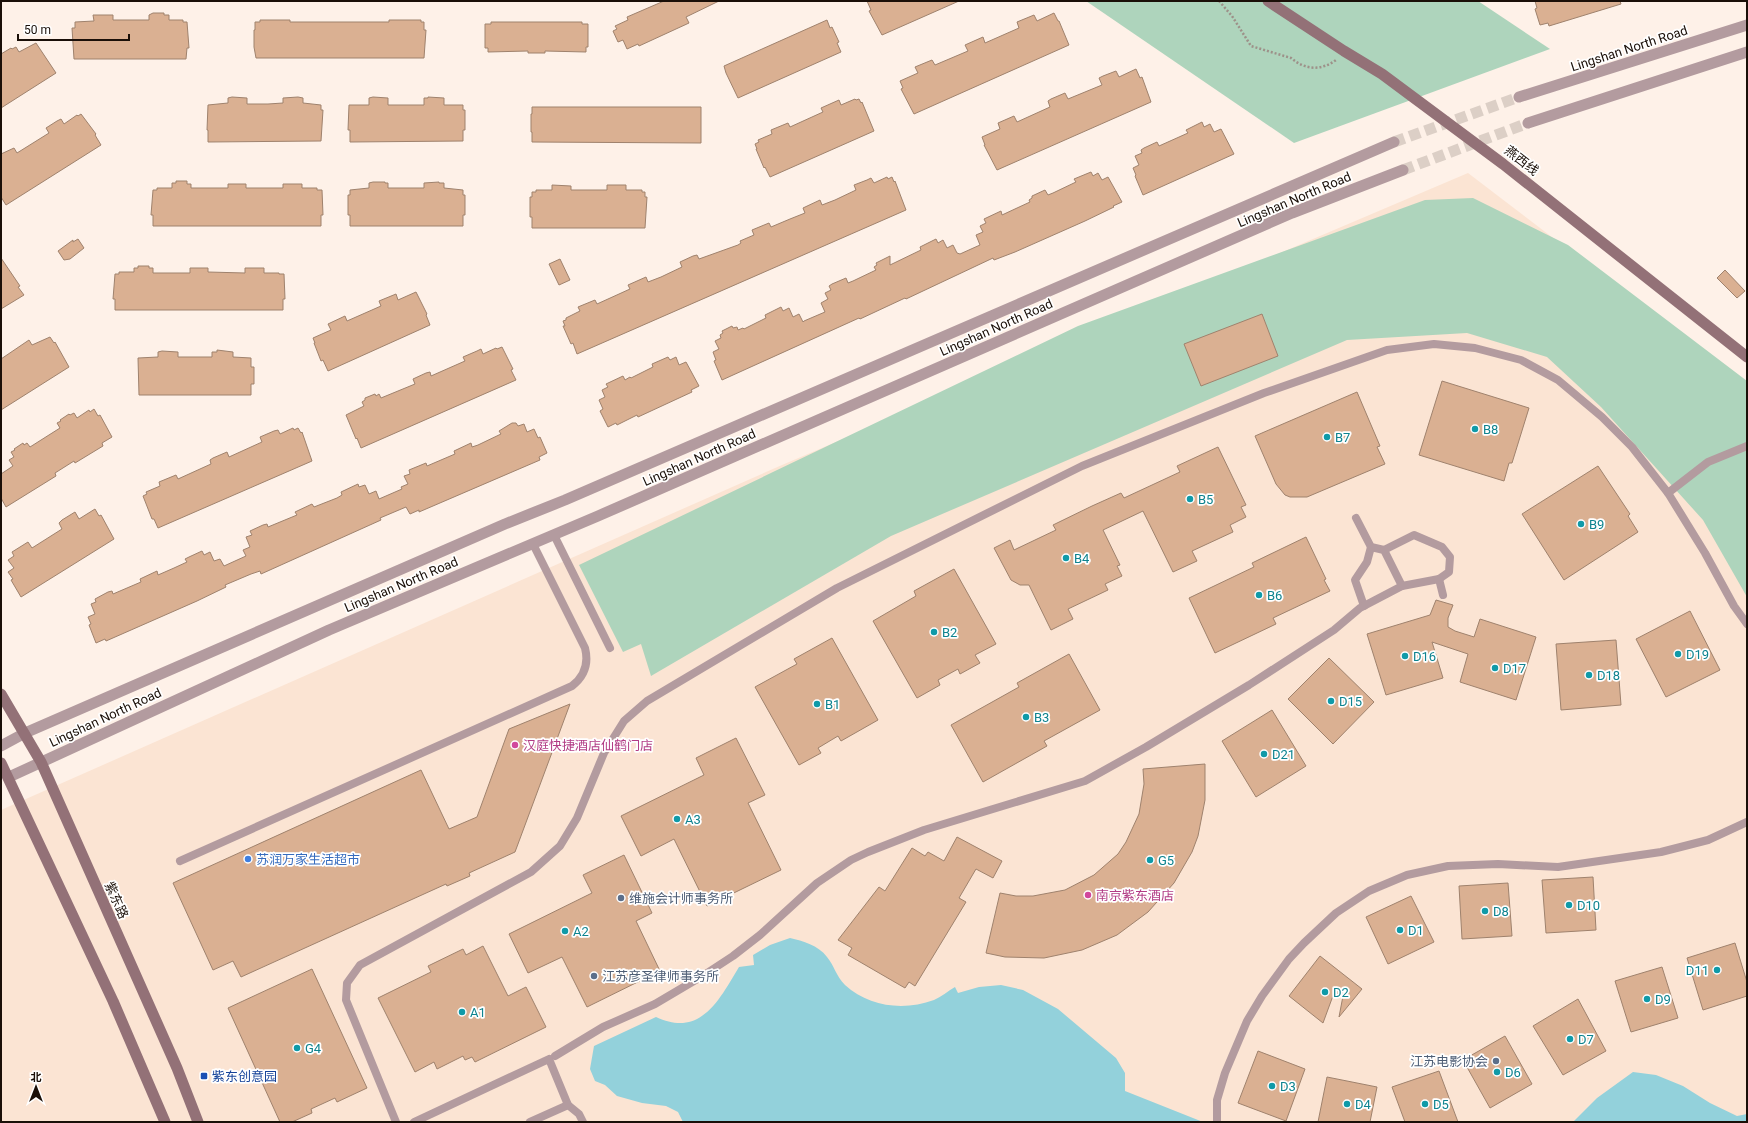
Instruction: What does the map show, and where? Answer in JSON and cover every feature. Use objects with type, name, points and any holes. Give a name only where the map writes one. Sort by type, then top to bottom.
[{"type":"main road","name":"燕西线","points":[[1268,1],[1382,74],[1503,164],[1747,357]]},
{"type":"main road","name":"紫东路","points":[[1,694],[41,762],[177,1068],[198,1122]]},
{"type":"main road","points":[[1,763],[9,777],[113,1001],[165,1122]]},
{"type":"street","name":"Lingshan North Road","points":[[1519,97],[1747,25]]},
{"type":"street","points":[[1528,123],[1747,52]]},
{"type":"street","name":"Lingshan North Road","points":[[1,746],[25,733],[498,527],[565,500],[1394,142]]},
{"type":"street","name":"Lingshan North Road","points":[[9,777],[329,630],[554,535],[1292,214],[1403,170]]},
{"type":"lane","points":[[396,1122],[346,1000],[347,983],[360,965],[531,872],[560,846],[577,818],[604,753],[624,721],[647,701],[837,588],[1082,466],[1264,393],[1387,350],[1434,344],[1475,348],[1521,360],[1558,380],[1602,417],[1627,442],[1668,494],[1705,553],[1734,606],[1747,624]]},
{"type":"lane","points":[[1668,494],[1708,462],[1747,446]]},
{"type":"lane","points":[[1356,518],[1371,547],[1367,562],[1355,580],[1364,606]]},
{"type":"lane","points":[[554,535],[610,648]]},
{"type":"lane","points":[[555,1056],[603,1027],[655,1004],[733,956],[760,935],[817,882],[850,860],[924,830],[1085,781],[1146,747],[1249,685],[1334,630],[1364,606],[1402,586],[1438,579],[1449,572],[1450,557],[1442,547],[1414,535],[1384,550],[1371,547]]},
{"type":"lane","points":[[180,861],[578,682],[586,669],[587,662],[585,648],[533,544]]},
{"type":"lane","points":[[1384,550],[1402,586]]},
{"type":"lane","points":[[1438,579],[1442,595]]},
{"type":"lane","points":[[1216,1122],[1217,1100],[1235,1046],[1247,1021],[1275,977],[1304,943],[1336,914],[1369,891],[1406,875],[1448,866],[1506,864],[1558,867],[1661,852],[1708,840],[1747,822]]},
{"type":"lane","points":[[414,1122],[549,1059],[568,1105],[579,1114],[583,1122]]},
{"type":"lane","points":[[530,1122],[568,1105]]},
{"type":"path","points":[[1219,1],[1232,16],[1251,46],[1291,58],[1302,65],[1315,68],[1330,64],[1344,51]]},
{"type":"shaded area","points":[[1468,173],[1747,386],[1747,1122],[1,1122],[1,810],[782,465]]},
{"type":"green space","points":[[1086,1],[1478,1],[1550,49],[1294,143]]},
{"type":"green space","points":[[1473,198],[1568,245],[1747,381],[1747,597],[1703,520],[1601,407],[1547,357],[1467,333],[1347,340],[891,536],[651,676],[641,644],[623,652],[579,565],[1078,326],[1425,200]]},
{"type":"water","points":[[790,938],[805,942],[819,949],[829,960],[842,982],[854,992],[865,998],[887,1005],[899,1006],[923,1003],[937,999],[955,987],[958,993],[979,987],[1001,985],[1023,990],[1058,1009],[1116,1058],[1125,1073],[1125,1091],[1203,1122],[683,1122],[678,1112],[666,1106],[642,1103],[617,1096],[605,1085],[595,1081],[590,1069],[594,1046],[656,1017],[672,1022],[685,1023],[697,1019],[716,1003],[739,967],[754,965],[753,955],[770,945]]},
{"type":"water","points":[[1633,1072],[1656,1075],[1683,1086],[1710,1103],[1737,1116],[1747,1114],[1747,1122],[1573,1122],[1597,1098]]},
{"type":"building","points":[[664,1],[719,1],[686,17],[689,23],[639,46],[638,44],[627,49],[623,40],[618,42],[613,31],[617,29],[615,26],[628,20],[627,17]]},
{"type":"building","points":[[867,1],[959,1],[882,35],[869,11],[871,10]]},
{"type":"building","points":[[1535,1],[1620,1],[1621,4],[1549,26],[1548,23],[1540,25],[1535,9],[1537,8]]},
{"type":"building","points":[[153,13],[164,13],[164,15],[169,15],[169,20],[183,20],[183,22],[187,22],[189,48],[187,48],[186,59],[74,59],[72,28],[75,28],[75,22],[94,21],[93,15],[113,15],[113,20],[149,20],[149,15]]},
{"type":"building","points":[[1054,13],[1069,45],[914,114],[901,89],[903,88],[900,81],[918,73],[915,67],[932,60],[935,65],[968,51],[965,45],[983,37],[985,43],[1019,28],[1017,22],[1034,15],[1037,21]]},
{"type":"building","points":[[260,20],[290,20],[290,22],[389,22],[389,20],[421,20],[421,22],[424,22],[424,30],[426,30],[424,58],[256,58],[254,47],[254,30],[255,22],[260,22]]},
{"type":"building","points":[[827,20],[839,42],[837,43],[841,52],[738,98],[724,66]]},
{"type":"building","points":[[491,22],[582,22],[582,24],[588,24],[588,47],[586,47],[586,52],[488,52],[488,48],[485,48],[485,24],[491,24]]},
{"type":"building","points":[[36,43],[56,73],[1,108],[1,54],[11,48],[16,47],[19,52]]},
{"type":"building","points":[[1136,69],[1140,78],[1142,77],[1151,102],[997,170],[984,145],[982,137],[1000,129],[998,123],[1014,116],[1017,122],[1050,107],[1048,101],[1051,99],[1065,93],[1068,99],[1102,85],[1099,78],[1103,76],[1116,71],[1119,77]]},
{"type":"building","points":[[298,97],[303,98],[303,103],[321,105],[321,110],[323,110],[321,141],[208,142],[208,105],[228,103],[228,98],[247,98],[247,104],[268,104],[283,103],[283,98]]},
{"type":"building","points":[[428,97],[444,98],[444,105],[463,105],[463,110],[465,110],[465,130],[463,130],[463,141],[350,142],[350,130],[348,130],[349,105],[369,105],[369,98],[388,98],[388,105],[424,105],[424,98]]},
{"type":"building","points":[[855,99],[859,99],[861,103],[862,102],[874,131],[770,177],[765,167],[764,168],[756,149],[755,144],[759,142],[758,140],[772,134],[771,130],[788,123],[790,127],[823,112],[821,108],[839,100],[841,105]]},
{"type":"building","points":[[532,107],[701,107],[701,143],[532,142]]},
{"type":"building","points":[[81,114],[96,134],[95,135],[101,145],[6,205],[1,197],[1,154],[14,148],[17,153],[49,133],[46,128],[57,121],[61,119],[64,124]]},
{"type":"building","points":[[1202,122],[1204,127],[1210,124],[1214,132],[1221,129],[1234,154],[1143,195],[1133,168],[1139,165],[1135,156],[1142,153],[1141,150],[1144,148],[1157,142],[1159,146],[1188,133],[1186,130]]},
{"type":"building","points":[[1091,172],[1093,176],[1098,173],[1102,180],[1108,177],[1122,202],[1085,221],[1015,252],[994,260],[993,258],[906,299],[905,298],[860,319],[859,318],[722,380],[714,361],[716,360],[713,352],[719,349],[715,341],[721,338],[720,335],[723,333],[722,331],[732,326],[733,328],[737,327],[738,330],[744,329],[766,318],[765,315],[781,307],[783,311],[789,308],[793,317],[799,314],[803,322],[825,312],[821,303],[828,299],[825,293],[831,290],[829,286],[832,284],[846,278],[848,283],[876,270],[874,267],[877,265],[876,263],[890,256],[890,265],[921,250],[920,247],[936,239],[938,243],[943,240],[947,248],[953,245],[957,253],[960,254],[980,245],[976,235],[983,232],[980,226],[986,223],[984,219],[1001,211],[1002,215],[1030,202],[1029,200],[1032,196],[1045,190],[1048,195],[1053,193],[1076,182],[1074,179]]},
{"type":"building","points":[[887,177],[888,179],[892,177],[894,182],[895,181],[906,210],[577,354],[573,343],[571,344],[563,326],[565,326],[563,321],[580,311],[578,307],[595,300],[597,304],[630,289],[628,285],[646,277],[648,282],[661,277],[682,267],[680,262],[693,256],[697,255],[699,259],[738,245],[741,243],[740,241],[754,235],[752,230],[769,223],[771,227],[805,213],[803,208],[820,200],[822,205],[835,200],[856,190],[854,185],[871,178],[874,183]]},
{"type":"building","points":[[176,181],[187,181],[187,184],[191,184],[191,188],[228,188],[228,184],[246,184],[246,188],[283,188],[283,184],[302,184],[302,188],[317,188],[317,190],[322,190],[323,215],[321,215],[321,226],[153,226],[153,215],[151,215],[153,190],[157,190],[157,188],[172,188],[172,183],[176,183]]},
{"type":"building","points":[[439,182],[444,183],[444,188],[463,190],[463,195],[465,195],[465,215],[463,215],[463,226],[350,226],[350,215],[348,215],[348,195],[350,195],[350,190],[369,188],[369,183],[388,183],[388,188],[424,188],[424,183]]},
{"type":"building","points":[[552,185],[571,186],[571,190],[607,190],[607,185],[626,185],[626,190],[642,190],[642,192],[645,192],[645,197],[647,197],[645,228],[532,228],[532,217],[530,217],[530,197],[532,197],[532,192],[536,192],[536,190],[552,190]]},
{"type":"building","points":[[78,239],[84,248],[70,259],[64,260],[58,251],[73,240],[73,242]]},
{"type":"building","points":[[1,258],[20,286],[18,287],[24,295],[1,309]]},
{"type":"building","points":[[560,259],[570,280],[559,285],[549,264]]},
{"type":"building","points":[[138,266],[149,266],[149,268],[153,268],[153,273],[190,273],[190,268],[208,268],[208,272],[245,273],[245,268],[264,268],[264,273],[284,274],[285,299],[283,299],[283,310],[115,310],[115,299],[113,299],[115,274],[119,274],[119,272],[134,272],[134,268],[138,268]]},
{"type":"building","points":[[1725,270],[1745,291],[1737,298],[1717,278]]},
{"type":"building","points":[[416,292],[427,314],[426,315],[430,325],[328,371],[323,360],[321,361],[313,338],[331,330],[328,324],[345,316],[347,321],[381,306],[379,301],[396,294],[398,300]]},
{"type":"building","points":[[1262,314],[1278,356],[1201,386],[1184,344]]},
{"type":"building","points":[[50,337],[54,343],[55,342],[69,367],[1,410],[1,359],[29,340],[32,345]]},
{"type":"building","points":[[502,347],[513,369],[511,370],[516,380],[361,448],[346,415],[364,406],[362,402],[365,398],[379,394],[381,398],[415,384],[413,379],[426,373],[430,372],[431,376],[465,361],[463,357],[481,349],[483,354]]},
{"type":"building","points":[[217,350],[233,352],[233,357],[251,358],[251,367],[254,367],[254,384],[251,384],[251,395],[139,395],[138,358],[158,357],[158,352],[162,351],[178,352],[178,357],[212,357],[212,352],[217,352]]},
{"type":"building","points":[[668,357],[670,360],[676,357],[679,365],[686,362],[699,386],[691,390],[692,392],[638,417],[637,415],[617,425],[616,423],[608,427],[600,411],[603,409],[599,400],[605,397],[602,390],[608,387],[606,384],[623,376],[625,380],[630,377],[631,378],[653,367],[652,364]]},
{"type":"building","name":"B8","points":[[1442,381],[1529,408],[1512,463],[1509,463],[1504,481],[1419,455]]},
{"type":"building","name":"B7","points":[[1357,392],[1380,446],[1377,447],[1385,464],[1307,497],[1290,497],[1285,495],[1276,484],[1255,436]]},
{"type":"building","points":[[94,409],[98,416],[100,415],[112,437],[102,443],[103,446],[75,463],[74,461],[55,473],[56,476],[6,507],[1,498],[1,474],[13,466],[9,460],[14,457],[11,452],[23,443],[24,445],[27,443],[30,447],[60,428],[57,423],[69,414],[74,413],[77,418],[89,410],[90,412]]},
{"type":"building","points":[[512,423],[516,423],[518,426],[524,424],[527,432],[534,429],[538,438],[540,437],[547,453],[539,457],[540,460],[419,512],[419,510],[410,514],[406,507],[380,518],[381,520],[261,574],[260,571],[251,574],[225,585],[226,587],[197,601],[106,641],[105,639],[96,643],[89,625],[91,624],[88,617],[95,614],[91,604],[96,602],[95,599],[108,592],[112,591],[113,594],[141,582],[140,579],[157,571],[158,575],[187,562],[185,559],[202,551],[204,555],[210,552],[214,561],[220,559],[224,566],[246,556],[243,550],[250,547],[246,537],[252,535],[250,531],[267,524],[268,527],[297,515],[295,512],[312,504],[314,507],[337,498],[342,495],[341,492],[358,484],[359,487],[365,485],[369,494],[376,491],[379,499],[402,489],[401,487],[408,484],[404,476],[410,474],[409,470],[426,463],[427,466],[455,454],[454,451],[471,443],[472,447],[478,445],[501,434],[499,431]]},
{"type":"building","points":[[293,428],[294,430],[298,428],[301,433],[302,432],[312,461],[158,528],[154,519],[152,519],[143,496],[147,494],[146,492],[160,486],[159,482],[176,475],[178,479],[211,464],[210,460],[227,452],[229,457],[262,442],[260,437],[274,431],[278,430],[280,434]]},
{"type":"building","points":[[1218,447],[1246,505],[1241,507],[1246,517],[1230,525],[1233,532],[1192,551],[1197,561],[1173,572],[1143,511],[1103,530],[1120,565],[1117,566],[1122,576],[1105,584],[1108,590],[1068,609],[1073,619],[1051,630],[1029,585],[1020,585],[1011,580],[994,548],[1010,540],[1014,550],[1056,530],[1053,525],[1092,506],[1121,493],[1124,498],[1180,472],[1177,466]]},
{"type":"building","name":"B9","points":[[1598,466],[1630,514],[1628,516],[1638,532],[1564,580],[1522,514]]},
{"type":"building","points":[[95,509],[99,516],[101,515],[114,539],[21,597],[11,580],[13,579],[8,572],[14,568],[8,560],[14,556],[12,552],[28,542],[32,548],[62,529],[59,523],[75,512],[79,519]]},
{"type":"building","name":"B6","points":[[1306,537],[1326,579],[1324,580],[1330,591],[1273,618],[1276,624],[1215,653],[1189,598],[1254,567],[1252,563]]},
{"type":"building","name":"B2","points":[[954,569],[996,644],[975,655],[980,663],[960,674],[958,669],[938,680],[940,685],[917,698],[873,621],[916,596],[914,591]]},
{"type":"building","points":[[1436,600],[1453,605],[1448,618],[1448,627],[1455,631],[1474,637],[1480,619],[1536,637],[1516,700],[1460,682],[1468,654],[1432,642],[1443,678],[1386,695],[1367,634],[1430,615]]},
{"type":"building","name":"D19","points":[[1690,611],[1720,670],[1666,697],[1636,639]]},
{"type":"building","name":"B1","points":[[832,638],[878,720],[841,741],[838,736],[818,748],[821,753],[799,765],[755,687],[797,664],[794,659]]},
{"type":"building","name":"D18","points":[[1616,640],[1621,705],[1561,710],[1556,644]]},
{"type":"building","name":"B3","points":[[1069,654],[1100,710],[1044,741],[1047,746],[983,782],[951,725],[1019,687],[1017,683]]},
{"type":"building","name":"D15","points":[[1329,658],[1374,702],[1333,744],[1288,699]]},
{"type":"building","points":[[570,704],[515,852],[469,873],[470,876],[447,886],[446,884],[241,977],[233,961],[213,970],[173,883],[421,770],[449,829],[477,817],[509,729]]},
{"type":"building","name":"D21","points":[[1272,710],[1306,766],[1256,797],[1222,741]]},
{"type":"building","name":"A3","points":[[736,738],[765,795],[748,803],[781,870],[707,906],[674,839],[641,856],[621,816],[704,775],[696,758]]},
{"type":"building","name":"G5","points":[[1205,764],[1205,800],[1198,836],[1192,852],[1174,883],[1148,912],[1117,935],[1082,950],[1044,958],[1005,957],[986,953],[1000,893],[1016,896],[1033,896],[1065,890],[1094,875],[1118,854],[1126,842],[1139,814],[1144,784],[1143,769]]},
{"type":"building","points":[[957,837],[1002,861],[993,878],[976,869],[959,898],[966,902],[915,986],[909,982],[905,988],[848,955],[852,948],[838,940],[879,887],[885,891],[912,848],[925,856],[928,852],[944,861]]},
{"type":"building","name":"A2","points":[[624,855],[652,913],[636,921],[660,971],[587,1007],[562,957],[528,973],[509,934],[592,893],[583,875]]},
{"type":"building","name":"D10","points":[[1593,877],[1596,930],[1546,933],[1542,880]]},
{"type":"building","name":"D8","points":[[1508,883],[1512,936],[1462,939],[1459,886]]},
{"type":"building","name":"D1","points":[[1411,896],[1434,942],[1388,964],[1366,917]]},
{"type":"building","name":"D11","points":[[1735,943],[1747,982],[1747,996],[1703,1010],[1687,958]]},
{"type":"building","name":"A1","points":[[483,946],[508,996],[526,987],[546,1027],[475,1062],[472,1057],[465,1060],[463,1056],[437,1069],[434,1062],[415,1072],[378,998],[431,972],[428,966],[463,949],[466,955]]},
{"type":"building","name":"D2","points":[[1320,956],[1362,989],[1339,1017],[1343,996],[1334,993],[1323,1023],[1289,996]]},
{"type":"building","name":"D9","points":[[1662,967],[1678,1018],[1631,1032],[1615,981]]},
{"type":"building","name":"G4","points":[[312,969],[367,1088],[337,1102],[335,1098],[311,1109],[312,1113],[292,1122],[280,1122],[228,1008]]},
{"type":"building","name":"D7","points":[[1578,999],[1606,1051],[1563,1075],[1533,1026]]},
{"type":"building","name":"D6","points":[[1505,1036],[1532,1084],[1490,1108],[1463,1060]]},
{"type":"building","name":"D3","points":[[1258,1051],[1305,1069],[1286,1121],[1238,1103]]},
{"type":"building","name":"D5","points":[[1439,1071],[1458,1122],[1405,1122],[1392,1087]]},
{"type":"building","name":"D4","points":[[1327,1077],[1377,1087],[1370,1122],[1318,1122]]},
{"type":"tunnel","points":[[1394,142],[1519,97]]},
{"type":"tunnel","points":[[1403,170],[1528,123]]},
{"type":"place","name":"B8","points":[[1475,429]]},
{"type":"place","name":"B7","points":[[1327,437]]},
{"type":"place","name":"B5","points":[[1190,499]]},
{"type":"place","name":"B9","points":[[1581,524]]},
{"type":"place","name":"B4","points":[[1066,558]]},
{"type":"place","name":"B6","points":[[1259,595]]},
{"type":"place","name":"B2","points":[[934,632]]},
{"type":"place","name":"D19","points":[[1678,654]]},
{"type":"place","name":"D16","points":[[1405,656]]},
{"type":"place","name":"D17","points":[[1495,668]]},
{"type":"place","name":"D18","points":[[1589,675]]},
{"type":"place","name":"D15","points":[[1331,701]]},
{"type":"place","name":"B1","points":[[817,704]]},
{"type":"place","name":"B3","points":[[1026,717]]},
{"type":"place","name":"汉庭快捷酒店仙鹤门店","points":[[515,745]]},
{"type":"place","name":"D21","points":[[1264,754]]},
{"type":"place","name":"A3","points":[[677,819]]},
{"type":"place","name":"苏润万家生活超市","points":[[248,859]]},
{"type":"place","name":"G5","points":[[1150,860]]},
{"type":"place","name":"南京紫东酒店","points":[[1088,895]]},
{"type":"place","name":"维施会计师事务所","points":[[621,898]]},
{"type":"place","name":"D10","points":[[1569,905]]},
{"type":"place","name":"D8","points":[[1485,911]]},
{"type":"place","name":"D1","points":[[1400,930]]},
{"type":"place","name":"A2","points":[[565,931]]},
{"type":"place","name":"D11","points":[[1717,970]]},
{"type":"place","name":"江苏彦圣律师事务所","points":[[594,976]]},
{"type":"place","name":"D2","points":[[1325,992]]},
{"type":"place","name":"D9","points":[[1647,999]]},
{"type":"place","name":"A1","points":[[462,1012]]},
{"type":"place","name":"D7","points":[[1570,1039]]},
{"type":"place","name":"G4","points":[[297,1048]]},
{"type":"place","name":"江苏电影协会","points":[[1496,1061]]},
{"type":"place","name":"D6","points":[[1497,1072]]},
{"type":"place","name":"紫东创意园","points":[[204,1076]]},
{"type":"place","name":"D3","points":[[1272,1086]]},
{"type":"place","name":"D4","points":[[1347,1104]]},
{"type":"place","name":"D5","points":[[1425,1104]]}]
